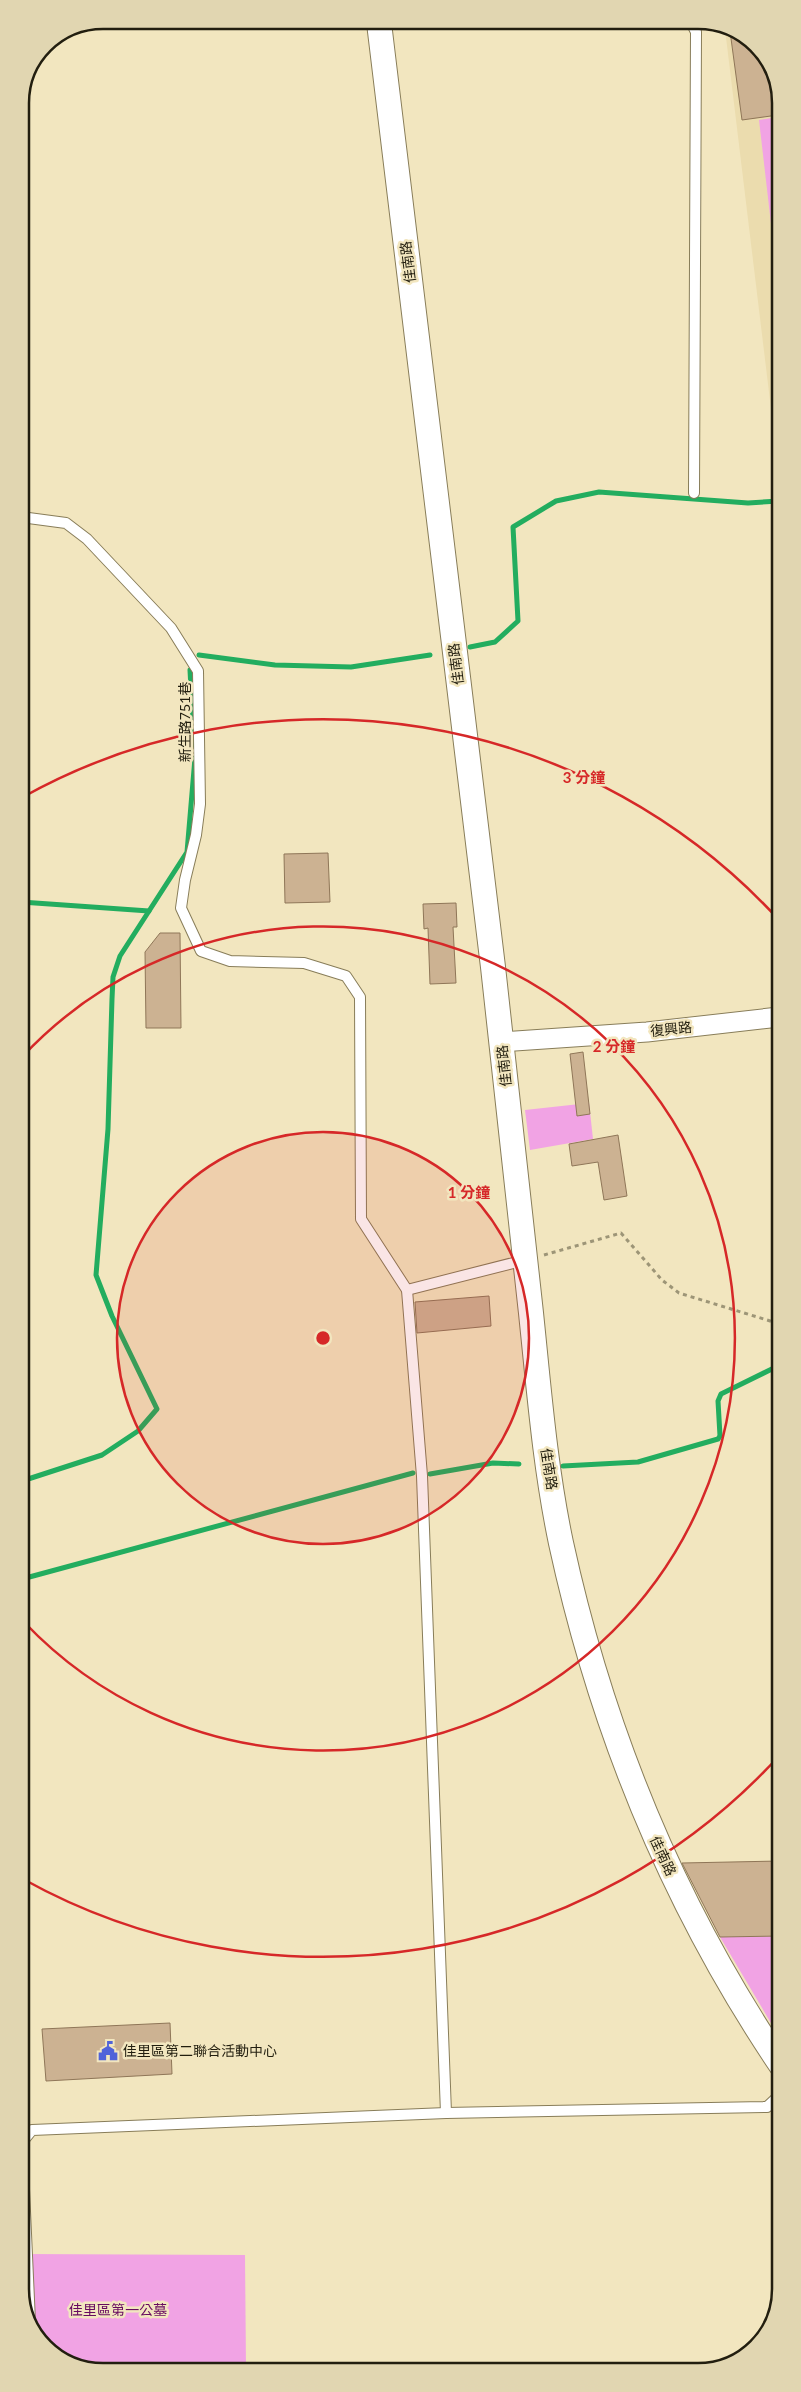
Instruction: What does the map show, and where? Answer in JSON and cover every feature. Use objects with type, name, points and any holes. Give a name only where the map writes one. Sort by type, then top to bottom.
[{"type":"street","name":"佳南路","points":[[380,29],[502,1042],[546,1454],[561,1541],[602,1700],[633,1788],[692,1918],[733,1991],[772,2051]]},
{"type":"street","name":"復興路","points":[[502,1042],[647,1032],[772,1018]]},
{"type":"lane","points":[[694,29],[696,32],[694,493]]},
{"type":"lane","name":"新生路751巷","points":[[29,518],[66,523],[87,538],[171,628],[198,671],[200,804],[196,835],[184,880],[181,908],[201,951],[230,961],[304,963],[346,976],[360,997],[361,1219],[407,1290]]},
{"type":"lane","points":[[446,2113],[422,1476],[407,1290],[525,1260]]},
{"type":"lane","points":[[29,2134],[32,2130],[446,2113],[766,2107],[772,2102]]},
{"type":"path","points":[[525,1260],[620,1233],[662,1280],[679,1293],[772,1322]]},
{"type":"shaded area","points":[[726,34],[747,47],[754,54],[767,75],[772,93],[772,417]]},
{"type":"green space","points":[[772,118],[772,232],[759,120]]},
{"type":"green space","points":[[589,1103],[593,1139],[530,1150],[525,1110]]},
{"type":"green space","points":[[772,1936],[772,2025],[720,1937]]},
{"type":"green space","name":"佳里區第一公墓","points":[[29,2254],[245,2255],[246,2363],[89,2362],[66,2353],[47,2338],[34,2317],[31,2308],[29,2299]]},
{"type":"building","points":[[731,37],[754,54],[767,75],[772,93],[772,116],[742,120]]},
{"type":"building","points":[[328,853],[330,902],[285,903],[284,854]]},
{"type":"building","points":[[456,903],[457,927],[453,927],[456,983],[430,984],[428,928],[424,929],[423,904]]},
{"type":"building","points":[[160,933],[180,933],[181,1028],[146,1028],[145,952]]},
{"type":"building","points":[[583,1052],[590,1114],[577,1116],[570,1054]]},
{"type":"building","points":[[618,1135],[627,1196],[604,1200],[598,1162],[572,1166],[569,1144]]},
{"type":"building","points":[[489,1296],[491,1326],[417,1333],[415,1302]]},
{"type":"building","points":[[772,1861],[772,1936],[720,1937],[682,1863]]},
{"type":"building","name":"佳里區第二聯合活動中心","points":[[170,2023],[172,2074],[46,2081],[42,2029]]},
{"type":"waterway","points":[[470,647],[495,642],[518,621],[513,527],[556,501],[599,492],[748,503],[772,501]]},
{"type":"waterway","points":[[199,655],[275,665],[351,667],[430,655]]},
{"type":"waterway","points":[[190,670],[194,745]]},
{"type":"waterway","points":[[29,1479],[102,1455],[138,1431],[157,1409],[112,1316],[96,1275],[108,1129],[113,977],[120,956],[187,852],[195,758]]},
{"type":"waterway","points":[[29,903],[149,911]]},
{"type":"waterway","points":[[563,1466],[638,1462],[718,1439],[720,1436],[718,1401],[721,1394],[772,1369]]},
{"type":"waterway","points":[[430,1474],[493,1463],[519,1464]]},
{"type":"waterway","points":[[29,1577],[413,1473]]},
{"type":"place","name":"佳里區第二聯合活動中心","points":[[108,2051]]}]
